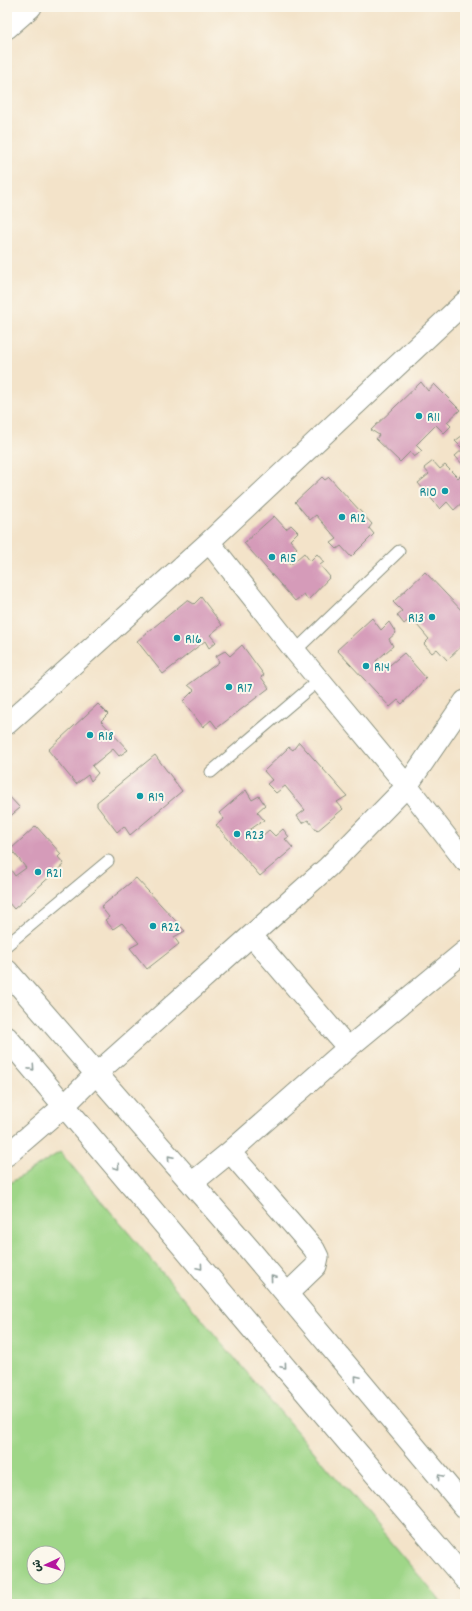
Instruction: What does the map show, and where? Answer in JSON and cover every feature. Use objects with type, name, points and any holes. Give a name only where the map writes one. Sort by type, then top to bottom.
[{"type":"street","points":[[7,28],[30,7]]},
{"type":"street","points":[[7,724],[209,542],[465,302]]},
{"type":"street","points":[[209,542],[295,651],[407,786],[465,861]]},
{"type":"street","points":[[7,1155],[328,867],[407,786],[465,701]]},
{"type":"street","points":[[252,936],[348,1048]]},
{"type":"street","points":[[192,1183],[230,1152],[348,1048],[465,951]]},
{"type":"street","points":[[7,971],[287,1294],[465,1507]]},
{"type":"street","points":[[7,1038],[465,1579]]},
{"type":"street","points":[[230,1152],[314,1249],[318,1257],[316,1266],[287,1294]]},
{"type":"lane","points":[[295,651],[399,552]]},
{"type":"lane","points":[[211,772],[319,680]]},
{"type":"lane","points":[[7,945],[108,862]]},
{"type":"green space","points":[[60,1152],[443,1604],[7,1604],[7,1185]]},
{"type":"building","name":"R11","points":[[421,382],[428,391],[434,384],[460,410],[447,422],[451,426],[444,433],[436,425],[416,445],[422,451],[414,457],[410,452],[400,462],[376,439],[379,435],[371,430]]},
{"type":"building","name":"R10","points":[[463,435],[465,438],[465,467],[455,456],[463,449],[455,441]]},
{"type":"building","name":"R10","points":[[433,461],[440,469],[445,465],[458,478],[465,471],[465,500],[454,510],[447,502],[440,509],[418,483],[429,474],[424,468]]},
{"type":"building","name":"R12","points":[[322,477],[325,480],[329,477],[372,524],[369,528],[374,534],[351,557],[341,546],[337,549],[331,543],[337,539],[316,515],[310,520],[295,502]]},
{"type":"building","name":"R15","points":[[274,516],[286,529],[291,525],[298,532],[290,540],[297,548],[285,559],[290,565],[304,553],[310,561],[317,554],[324,562],[320,565],[330,577],[308,600],[304,594],[295,601],[244,543]]},
{"type":"building","name":"R13","points":[[425,572],[465,614],[465,643],[447,660],[437,649],[432,653],[424,644],[429,639],[411,618],[404,624],[397,615],[402,611],[393,602]]},
{"type":"building","name":"R16","points":[[201,597],[222,625],[210,635],[216,642],[209,648],[205,641],[163,674],[137,641],[187,600],[194,604]]},
{"type":"building","name":"R14","points":[[372,618],[381,630],[389,622],[396,633],[389,639],[393,646],[376,661],[384,670],[404,653],[426,678],[402,704],[398,700],[390,707],[337,650]]},
{"type":"building","name":"R17","points":[[242,645],[264,675],[261,677],[269,688],[217,728],[211,720],[203,727],[183,701],[194,690],[188,685],[219,662],[216,656],[225,651],[230,656]]},
{"type":"building","name":"R18","points":[[98,704],[108,714],[101,721],[128,750],[119,756],[113,749],[92,766],[98,773],[91,781],[88,775],[76,784],[48,750]]},
{"type":"building","points":[[299,742],[347,796],[337,802],[343,809],[317,831],[308,820],[302,823],[297,816],[305,810],[285,786],[276,793],[267,784],[272,780],[264,771],[289,747],[293,750]]},
{"type":"building","name":"R19","points":[[155,755],[182,791],[130,835],[124,826],[117,832],[97,806],[97,802]]},
{"type":"building","name":"R23","points":[[246,790],[252,800],[259,796],[265,805],[257,812],[264,820],[248,831],[256,841],[269,830],[275,836],[283,829],[289,837],[285,839],[293,848],[260,876],[216,825],[224,819],[219,813]]},
{"type":"building","points":[[7,794],[20,808],[7,819]]},
{"type":"building","name":"R21","points":[[36,826],[61,854],[58,857],[64,864],[14,909],[7,901],[7,864],[15,876],[26,868],[11,849]]},
{"type":"building","name":"R22","points":[[136,878],[185,931],[174,937],[179,944],[147,969],[130,948],[139,943],[122,923],[113,929],[105,920],[109,917],[101,907]]},
{"type":"place","name":"R11","points":[[419,416]]},
{"type":"place","name":"R10","points":[[445,491]]},
{"type":"place","name":"R12","points":[[342,517]]},
{"type":"place","name":"R15","points":[[272,557]]},
{"type":"place","name":"R13","points":[[432,617]]},
{"type":"place","name":"R16","points":[[177,638]]},
{"type":"place","name":"R14","points":[[366,666]]},
{"type":"place","name":"R17","points":[[229,687]]},
{"type":"place","name":"R18","points":[[90,735]]},
{"type":"place","name":"R19","points":[[140,796]]},
{"type":"place","name":"R23","points":[[237,834]]},
{"type":"place","name":"R21","points":[[38,872]]},
{"type":"place","name":"R22","points":[[153,926]]}]
